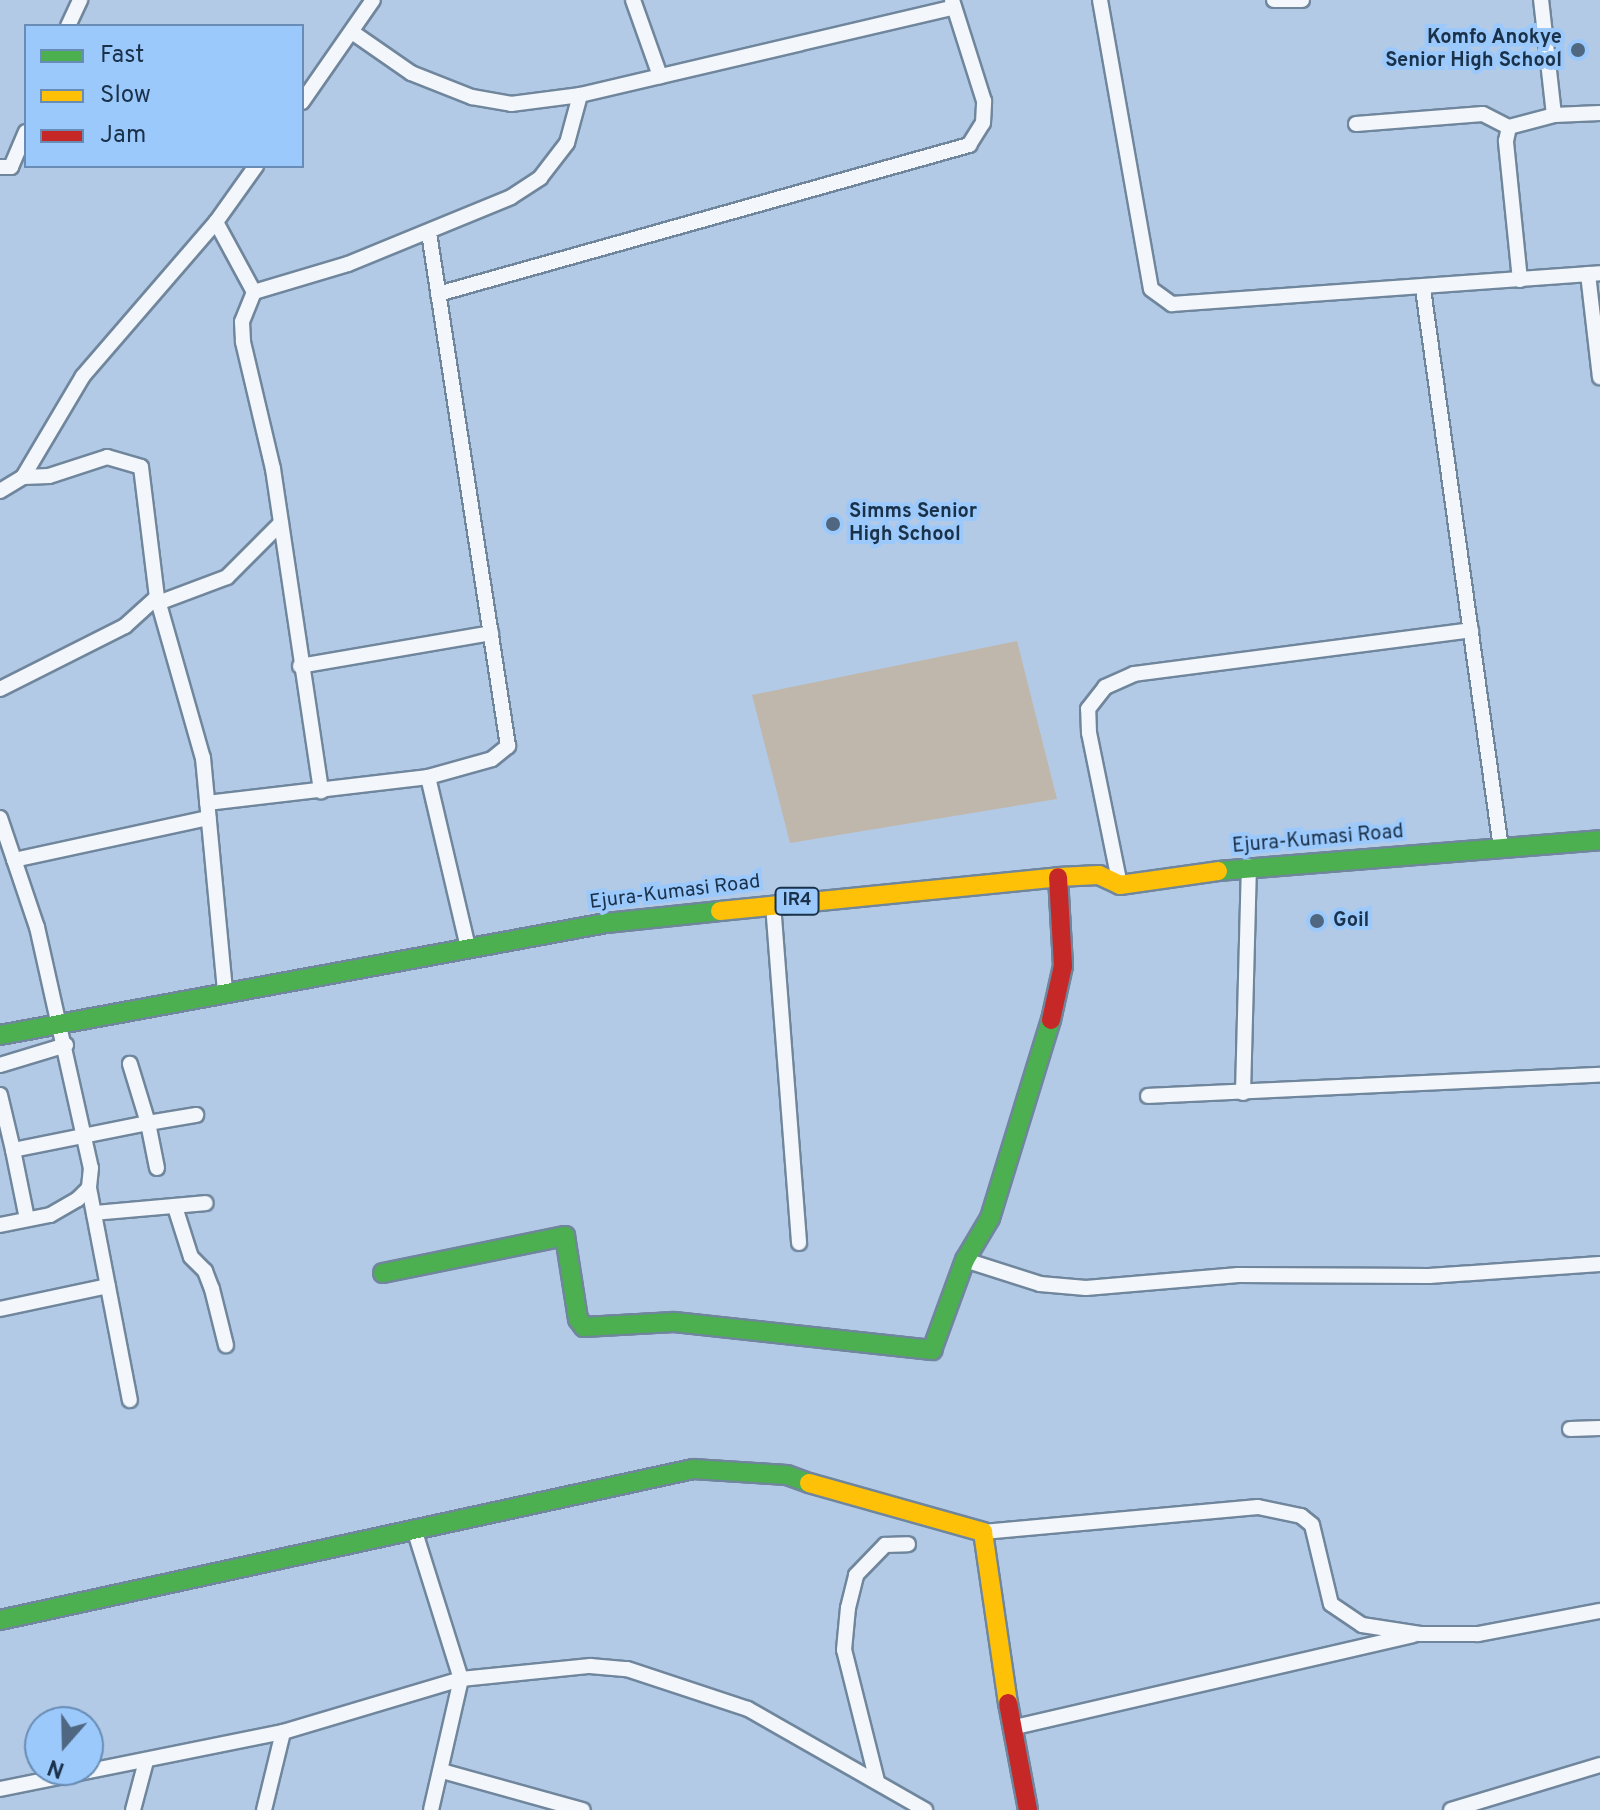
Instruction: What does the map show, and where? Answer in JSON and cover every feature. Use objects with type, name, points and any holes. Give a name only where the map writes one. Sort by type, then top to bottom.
[{"type":"street","points":[[69,24],[80,0]]},
{"type":"street","points":[[304,99],[373,0]]},
{"type":"street","points":[[633,0],[660,76]]},
{"type":"street","points":[[1100,0],[1151,289],[1158,296],[1172,304],[1423,289],[1594,273],[1600,377]]},
{"type":"street","points":[[1274,0],[1302,0]]},
{"type":"street","points":[[1541,0],[1554,115]]},
{"type":"street","points":[[352,32],[411,73],[472,97],[511,104],[580,95],[953,3],[984,101],[983,123],[969,145],[438,294]]},
{"type":"street","points":[[321,791],[281,523],[243,342],[242,322],[254,292],[429,233],[511,197],[540,178],[567,143],[580,95]]},
{"type":"street","points":[[1356,124],[1483,114],[1509,127],[1554,115],[1600,113]]},
{"type":"street","points":[[1509,127],[1506,172],[1520,280]]},
{"type":"street","points":[[0,167],[11,167],[24,137]]},
{"type":"street","points":[[0,491],[23,477],[83,376],[216,222],[255,168]]},
{"type":"street","points":[[216,222],[254,292]]},
{"type":"street","points":[[207,803],[428,777],[492,759],[508,746],[429,233]]},
{"type":"street","points":[[1423,289],[1501,848]]},
{"type":"street","points":[[23,477],[49,476],[107,457],[141,467],[157,600],[203,758],[225,991]]},
{"type":"street","points":[[0,689],[125,626],[157,600],[227,577],[281,523]]},
{"type":"street","points":[[1120,885],[1089,733],[1088,709],[1105,687],[1134,674],[1471,630]]},
{"type":"street","points":[[300,666],[491,633]]},
{"type":"street","points":[[428,777],[468,948]]},
{"type":"street","points":[[0,818],[61,1021],[82,1138],[91,1168],[89,1188],[130,1400]]},
{"type":"street","points":[[14,860],[209,818]]},
{"type":"street","name":"Ejura-Kumasi Road","points":[[0,1035],[61,1021],[606,923],[1058,877],[1099,875],[1120,885],[1249,866],[1600,840]]},
{"type":"street","points":[[1243,1093],[1249,866]]},
{"type":"street","points":[[383,1273],[565,1236],[578,1319],[584,1327],[674,1322],[853,1338],[915,1351],[932,1350],[940,1338],[965,1260],[996,1203],[1056,1005],[1063,966],[1058,877]]},
{"type":"street","points":[[773,904],[799,1243]]},
{"type":"street","points":[[0,1065],[66,1045]]},
{"type":"street","points":[[130,1064],[148,1123],[157,1168]]},
{"type":"street","points":[[1148,1096],[1600,1075]]},
{"type":"street","points":[[0,1095],[27,1219]]},
{"type":"street","points":[[13,1150],[196,1115]]},
{"type":"street","points":[[0,1225],[50,1215],[89,1188]]},
{"type":"street","points":[[94,1213],[206,1203]]},
{"type":"street","points":[[175,1207],[191,1257],[205,1271],[212,1289],[226,1345]]},
{"type":"street","points":[[965,1260],[1040,1284],[1086,1288],[1238,1275],[1429,1276],[1600,1264]]},
{"type":"street","points":[[0,1309],[108,1286]]},
{"type":"street","points":[[1570,1429],[1600,1428]]},
{"type":"street","points":[[0,1620],[693,1469],[787,1475],[870,1504],[983,1532],[1243,1508],[1284,1512],[1312,1525],[1331,1604],[1362,1625],[1420,1634],[1478,1634],[1600,1611]]},
{"type":"street","points":[[414,1529],[461,1679],[431,1810]]},
{"type":"street","points":[[983,1532],[993,1623],[1015,1727],[1028,1810]]},
{"type":"street","points":[[877,1781],[844,1650],[848,1608],[856,1575],[885,1545],[908,1544]]},
{"type":"street","points":[[1015,1727],[1420,1634]]},
{"type":"street","points":[[0,1789],[283,1732],[461,1679],[590,1666],[627,1669],[748,1709],[925,1810]]},
{"type":"street","points":[[264,1810],[283,1732]]},
{"type":"street","points":[[133,1810],[146,1761]]},
{"type":"street","points":[[1458,1809],[1600,1765]]},
{"type":"street","points":[[442,1771],[583,1810]]},
{"type":"shaded area","points":[[1017,641],[1057,799],[790,843],[752,695]]},
{"type":"traffic: fast","points":[[1218,871],[1600,840]]},
{"type":"traffic: fast","points":[[0,1035],[606,923],[720,911]]},
{"type":"traffic: fast","points":[[383,1273],[565,1236],[578,1319],[584,1327],[674,1322],[932,1350],[965,1260],[990,1218],[1051,1020]]},
{"type":"traffic: fast","points":[[0,1620],[693,1469],[787,1475],[809,1483]]},
{"type":"traffic: slow","points":[[720,911],[1058,877],[1099,875],[1120,885],[1218,871]]},
{"type":"traffic: slow","points":[[809,1483],[983,1532],[1008,1703]]},
{"type":"traffic: jam","points":[[1051,1020],[1063,966],[1058,877]]},
{"type":"traffic: jam","points":[[1008,1703],[1028,1810]]},
{"type":"place","name":"Komfo Anokye Senior High School","points":[[1578,50]]},
{"type":"place","name":"Simms Senior High School","points":[[833,524]]},
{"type":"place","name":"Goil","points":[[1317,921]]}]
